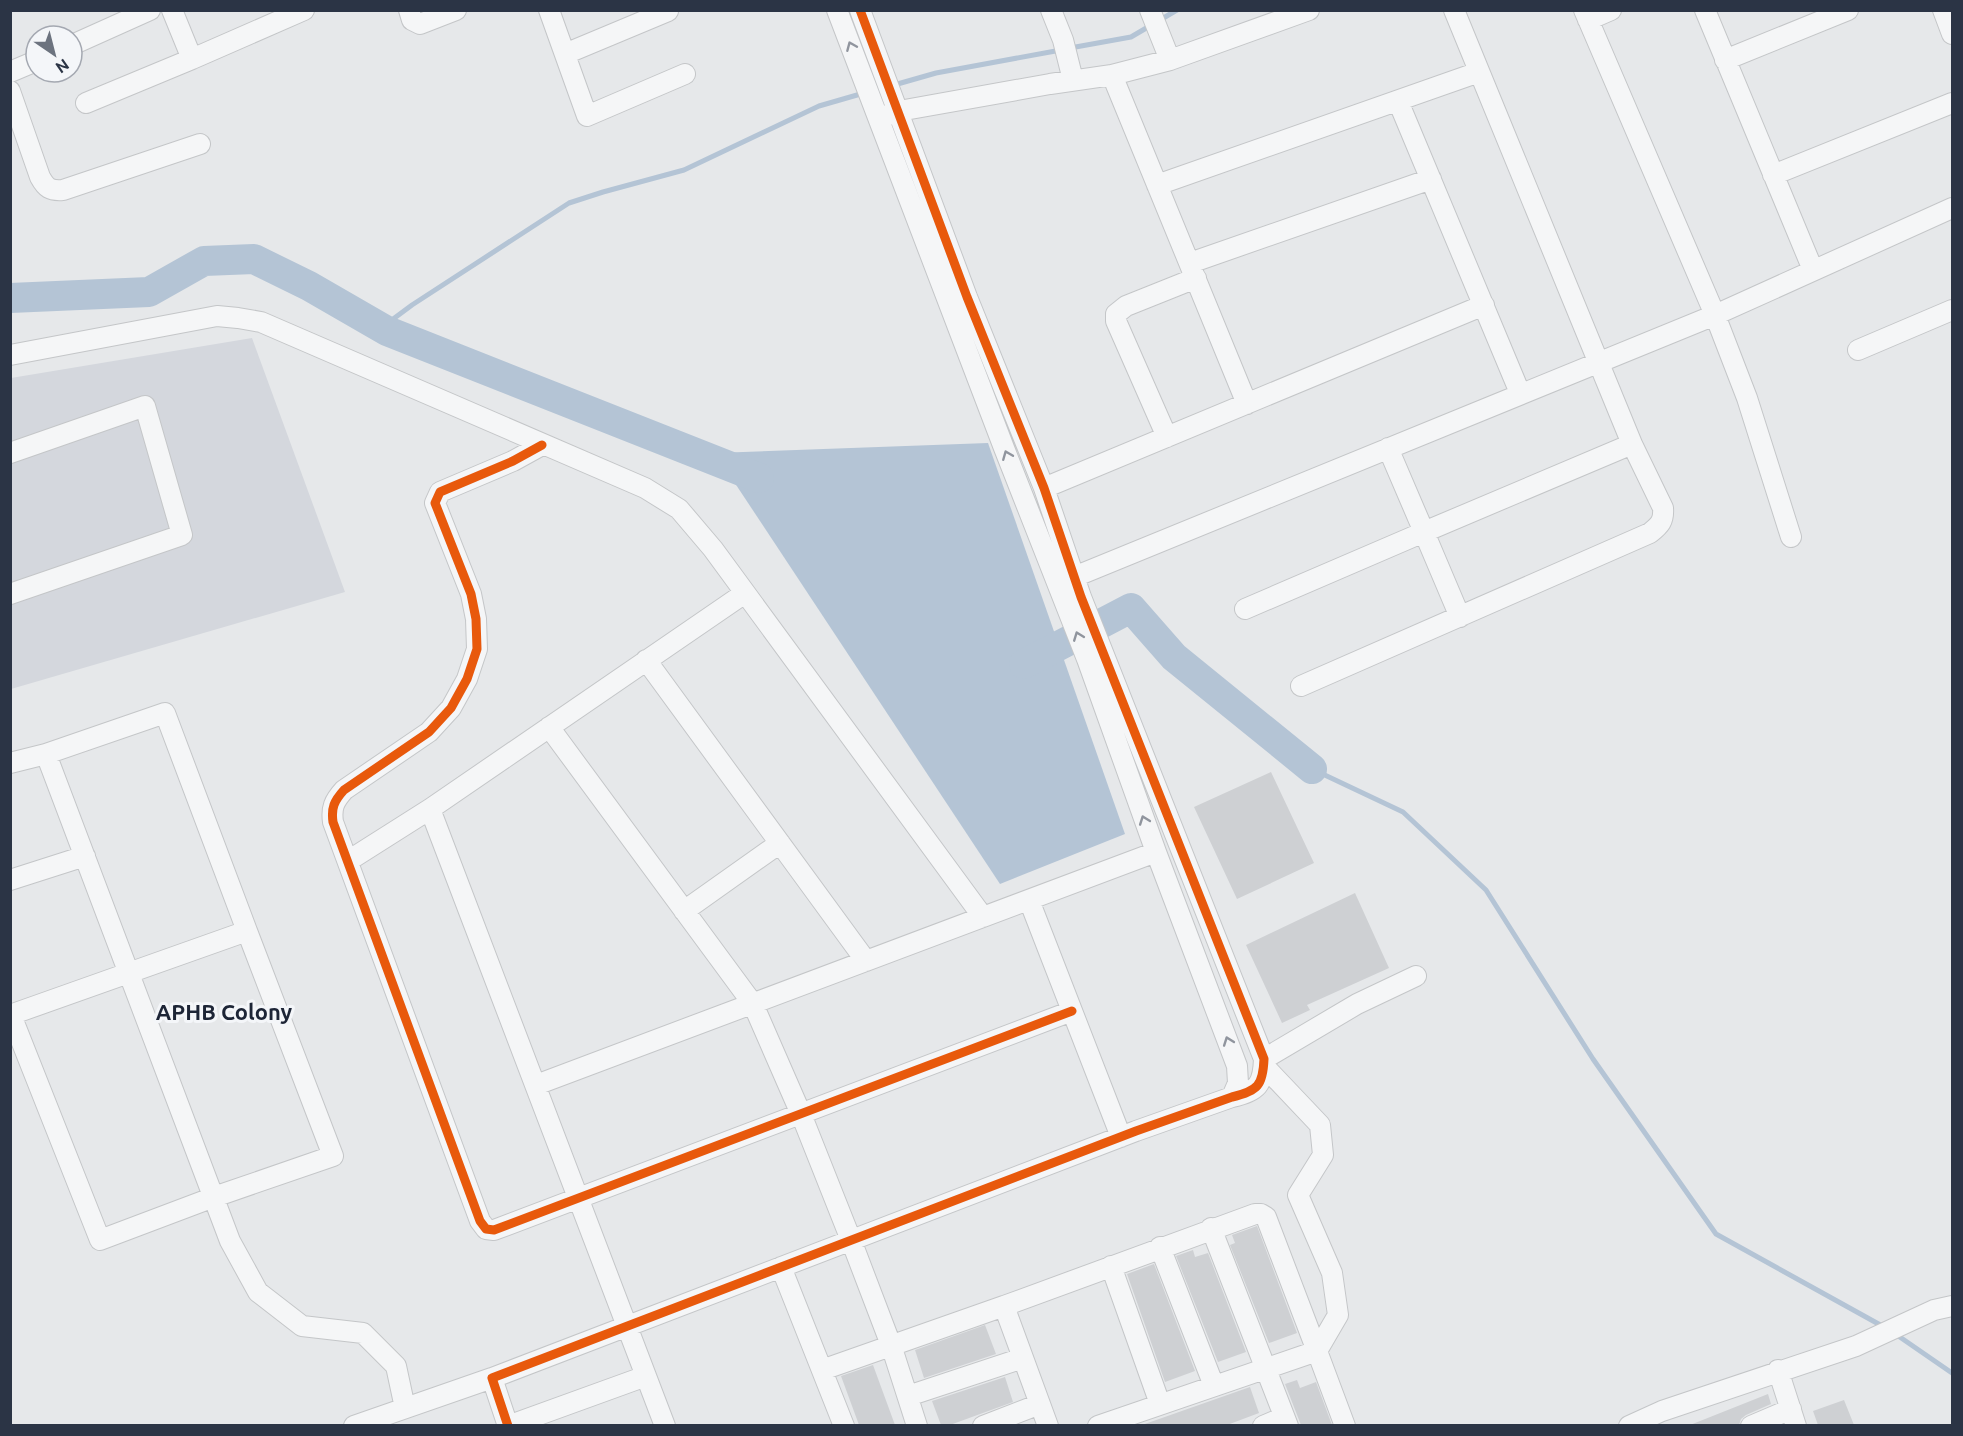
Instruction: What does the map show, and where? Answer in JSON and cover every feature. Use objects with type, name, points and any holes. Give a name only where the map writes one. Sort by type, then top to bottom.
[{"type":"street","points":[[84,40],[150,10]]},
{"type":"street","points":[[172,10],[192,59]]},
{"type":"street","points":[[86,103],[304,10]]},
{"type":"street","points":[[409,10],[412,20],[420,24],[456,10]]},
{"type":"street","points":[[549,10],[587,116],[685,74]]},
{"type":"street","points":[[837,10],[1087,659],[1156,852],[1237,1066],[1238,1083],[1232,1097]]},
{"type":"street","points":[[860,10],[967,297],[1044,488],[1074,577],[1264,1062],[1320,1125],[1323,1155],[1298,1195],[1332,1272],[1338,1315],[1317,1351],[1098,1425]]},
{"type":"street","points":[[1051,10],[1065,47],[1073,80]]},
{"type":"street","points":[[1150,10],[1170,60]]},
{"type":"street","points":[[876,111],[896,104],[1112,75],[1170,60],[1309,10]]},
{"type":"street","points":[[1301,686],[1650,533],[1659,526],[1664,518],[1663,508],[1632,444],[1454,10]]},
{"type":"street","points":[[1611,10],[1586,15],[1715,315],[1747,398],[1791,537]]},
{"type":"street","points":[[1705,10],[1813,270]]},
{"type":"street","points":[[1725,60],[1848,10]]},
{"type":"street","points":[[1943,10],[1953,34]]},
{"type":"street","points":[[565,54],[668,11]]},
{"type":"street","points":[[10,72],[24,66]]},
{"type":"street","points":[[1157,185],[1479,72]]},
{"type":"street","points":[[1112,75],[1247,404]]},
{"type":"street","points":[[10,91],[40,177],[46,187],[54,191],[63,190],[200,144]]},
{"type":"street","points":[[1398,100],[1520,393]]},
{"type":"street","points":[[1773,175],[1953,103]]},
{"type":"street","points":[[1167,437],[1116,321],[1116,314],[1126,306],[1193,271],[1431,179]]},
{"type":"street","points":[[1074,577],[1715,315],[1953,208]]},
{"type":"street","points":[[1044,488],[1484,305]]},
{"type":"street","points":[[1858,351],[1953,310]]},
{"type":"street","points":[[10,355],[217,316],[261,322],[645,488],[679,509],[713,549],[983,917]]},
{"type":"street","points":[[10,453],[145,406],[182,535],[10,594]]},
{"type":"street","points":[[1245,609],[1632,444]]},
{"type":"street","points":[[542,445],[513,461],[440,492],[435,503],[471,594],[476,619],[477,649],[467,680],[451,708],[429,732],[344,790],[335,799],[332,810],[333,822],[480,1221],[486,1229],[494,1230],[1072,1011]]},
{"type":"street","points":[[1388,448],[1460,617]]},
{"type":"street","points":[[348,861],[430,809],[745,592]]},
{"type":"street","points":[[646,660],[866,961]]},
{"type":"street","points":[[10,762],[46,754],[165,713],[333,1156],[100,1240],[11,1015],[247,931]]},
{"type":"street","points":[[549,727],[753,1004],[801,1114],[851,1240],[891,1345],[917,1425]]},
{"type":"street","points":[[46,754],[230,1241],[258,1292],[302,1326],[363,1333],[396,1366],[405,1408]]},
{"type":"street","points":[[430,809],[666,1425]]},
{"type":"street","points":[[684,911],[780,843]]},
{"type":"street","points":[[536,1085],[1156,852]]},
{"type":"street","points":[[10,880],[85,856]]},
{"type":"street","points":[[1029,900],[1121,1137]]},
{"type":"street","points":[[1264,1062],[1357,1004],[1416,976]]},
{"type":"street","points":[[354,1425],[492,1378],[1121,1137],[1248,1093],[1258,1086],[1264,1075],[1264,1062]]},
{"type":"street","points":[[822,1370],[1004,1306],[1211,1228],[1261,1214],[1266,1217],[1345,1425]]},
{"type":"street","points":[[1211,1228],[1286,1421],[1263,1425]]},
{"type":"street","points":[[1160,1247],[1214,1386]]},
{"type":"street","points":[[1111,1266],[1160,1404]]},
{"type":"street","points":[[781,1267],[844,1425]]},
{"type":"street","points":[[1004,1306],[1048,1425]]},
{"type":"street","points":[[1629,1425],[1778,1370],[1856,1346],[1934,1311],[1953,1306]]},
{"type":"street","points":[[908,1396],[1023,1358]]},
{"type":"street","points":[[1751,1425],[1794,1417],[1778,1370]]},
{"type":"street","points":[[492,1378],[508,1425],[646,1376]]},
{"type":"street","points":[[984,1425],[1040,1404]]},
{"type":"shaded area","points":[[252,338],[345,592],[11,689],[11,378]]},
{"type":"water","points":[[988,443],[1125,834],[1000,884],[715,453]]},
{"type":"building","points":[[1271,772],[1314,863],[1237,899],[1194,807]]},
{"type":"building","points":[[1355,893],[1389,968],[1307,1005],[1310,1010],[1282,1023],[1246,945]]},
{"type":"building","points":[[1257,1226],[1297,1333],[1269,1343],[1230,1245],[1235,1243],[1232,1235]]},
{"type":"building","points":[[1193,1250],[1195,1257],[1208,1253],[1246,1352],[1218,1362],[1176,1256]]},
{"type":"building","points":[[1154,1264],[1195,1371],[1165,1382],[1127,1274]]},
{"type":"building","points":[[985,1325],[996,1354],[924,1378],[915,1350]]},
{"type":"building","points":[[873,1365],[895,1425],[859,1425],[841,1376]]},
{"type":"building","points":[[1005,1377],[1013,1402],[950,1425],[941,1425],[932,1401]]},
{"type":"building","points":[[1297,1380],[1300,1388],[1316,1382],[1332,1425],[1301,1425],[1285,1384]]},
{"type":"building","points":[[1250,1387],[1259,1413],[1227,1425],[1142,1425]]},
{"type":"building","points":[[1768,1394],[1771,1404],[1746,1415],[1741,1419],[1739,1425],[1690,1425]]},
{"type":"building","points":[[1844,1400],[1854,1425],[1818,1425],[1813,1411]]},
{"type":"waterway","points":[[1070,48],[1131,37],[1177,10]]},
{"type":"waterway","points":[[894,85],[936,73],[1061,50]]},
{"type":"waterway","points":[[381,328],[412,305],[569,203],[684,170],[819,106],[864,93]]},
{"type":"waterway","points":[[10,298],[149,292],[204,261],[254,259],[309,286],[387,331],[759,478]]},
{"type":"waterway","points":[[1024,664],[1131,608],[1174,657],[1312,769]]},
{"type":"waterway","points":[[1312,769],[1403,812],[1486,890],[1593,1059],[1716,1234],[1884,1327]]},
{"type":"waterway","points":[[1894,1333],[1952,1373]]},
{"type":"cycle path","points":[[508,1426],[492,1378],[1136,1131],[1248,1092],[1257,1086],[1262,1075],[1264,1059],[1081,597],[1044,488],[967,297],[860,10]]},
{"type":"cycle path","points":[[542,445],[513,461],[440,492],[435,503],[471,594],[476,619],[477,649],[467,679],[451,708],[429,732],[344,790],[336,801],[332,813],[333,822],[480,1221],[486,1229],[494,1230],[1072,1011]]},
{"type":"district","name":"APHB Colony","points":[[224,1011]]}]
